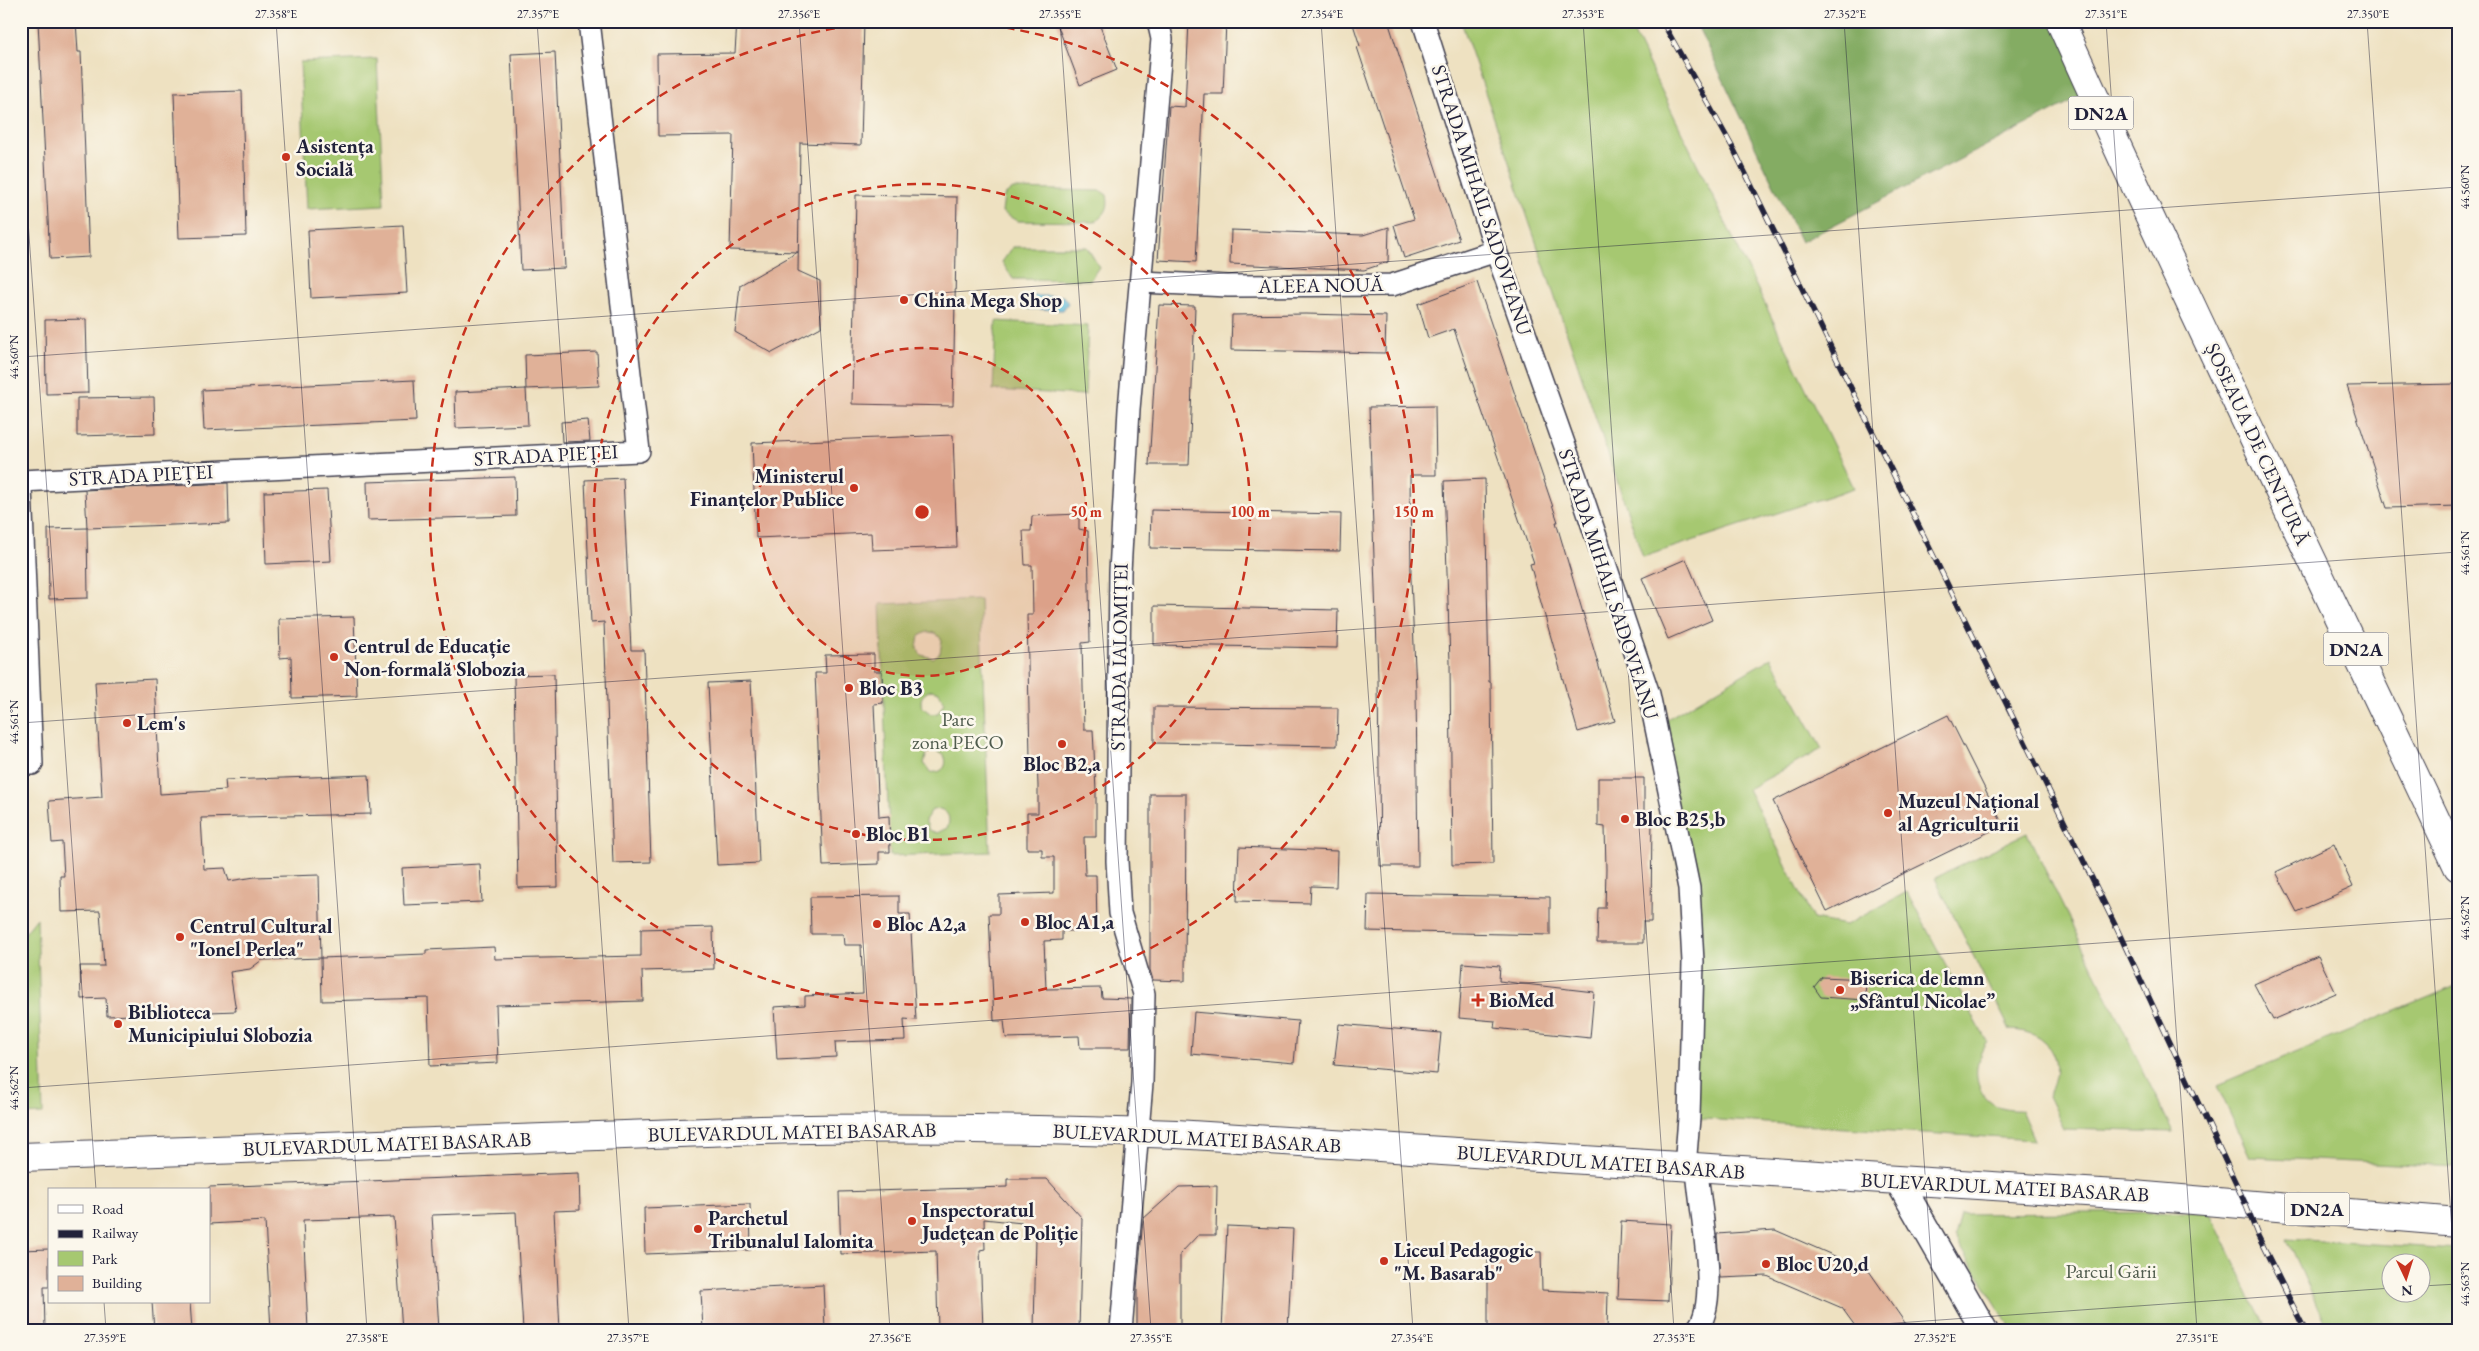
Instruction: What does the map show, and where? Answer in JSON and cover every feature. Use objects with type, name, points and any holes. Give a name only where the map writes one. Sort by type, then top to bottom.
[{"type":"main road","name":"ȘOSEAUA DE CENTURĂ","points":[[2060,21],[2143,204],[2209,339],[2458,866]]},
{"type":"main road","name":"BULEVARDUL MATEI BASARAB","points":[[21,1157],[828,1128],[1034,1129],[1138,1133],[1691,1167],[1899,1182],[2133,1195],[2370,1213],[2458,1222]]},
{"type":"main road","name":"BULEVARDUL MATEI BASARAB","points":[[2370,1213],[2458,1202]]},
{"type":"main road","points":[[2263,1205],[2383,1226],[2458,1234]]},
{"type":"street","name":"STRADA PIEȚEI","points":[[21,481],[639,450],[589,21]]},
{"type":"street","name":"STRADA IALOMIȚEI","points":[[1121,1330],[1138,1133],[1144,994],[1120,914],[1117,861],[1120,572],[1128,429],[1162,40],[1158,21]]},
{"type":"street","name":"STRADA MIHAIL SADOVEANU","points":[[1423,21],[1496,251],[1582,496],[1648,694],[1689,888],[1693,962],[1689,1118],[1691,1167],[1698,1192],[1709,1293],[1706,1313],[1701,1325],[1696,1330]]},
{"type":"street","name":"ALEEA NOUĂ","points":[[1141,282],[1228,286],[1392,284],[1496,251]]},
{"type":"street","points":[[21,487],[26,764]]},
{"type":"street","points":[[1899,1182],[1984,1330]]},
{"type":"green space","points":[[1461,21],[1628,21],[1854,488],[1643,557]]},
{"type":"green space","points":[[1695,21],[2070,21],[2099,87],[1801,242]]},
{"type":"green space","points":[[377,59],[384,205],[307,209],[300,62]]},
{"type":"green space","points":[[1013,189],[1101,191],[1107,195],[1108,204],[1104,214],[1095,222],[1017,221],[1002,212],[1004,196]]},
{"type":"green space","points":[[1013,247],[1087,247],[1099,267],[1090,280],[1013,279],[1002,262]]},
{"type":"green space","points":[[996,321],[1088,326],[1085,395],[993,390]]},
{"type":"green space","name":"Parc zona PECO","points":[[980,600],[990,852],[890,856],[880,604]],"holes":[[[927,632],[936,633],[942,640],[940,653],[933,658],[921,655],[917,648],[919,636]],[[929,691],[939,692],[944,703],[938,713],[931,714],[922,707],[921,698]],[[934,750],[944,755],[945,766],[938,772],[930,772],[924,763],[927,753]],[[940,809],[948,817],[947,828],[937,833],[929,830],[925,820],[932,810]]]},
{"type":"green space","points":[[1771,658],[1822,749],[1748,789],[1813,919],[1846,925],[1907,892],[1987,1042],[1980,1054],[1977,1066],[1977,1078],[1980,1089],[1986,1098],[1995,1105],[2007,1109],[2021,1110],[2034,1140],[1689,1118],[1693,962],[1655,726]]},
{"type":"green space","points":[[2027,833],[2173,1132],[2064,1129],[2048,1096],[2056,1071],[2055,1060],[2051,1050],[2045,1042],[2035,1036],[2010,1030],[1935,878]]},
{"type":"green space","points":[[37,918],[43,1114],[21,1115],[21,938]]},
{"type":"green space","points":[[2458,985],[2458,1167],[2250,1157],[2217,1085]]},
{"type":"green space","name":"Parcul Gării","points":[[2210,1212],[2267,1330],[2012,1330],[1954,1236],[1960,1214]]},
{"type":"green space","points":[[2287,1239],[2458,1249],[2458,1330],[2328,1330]]},
{"type":"water","points":[[1028,296],[1063,296],[1068,303],[1063,310],[1028,309],[1022,301]]},
{"type":"building","points":[[38,21],[76,21],[78,52],[81,52],[89,257],[50,259]]},
{"type":"building","points":[[737,21],[864,21],[861,145],[800,143],[798,271],[820,281],[821,327],[772,353],[735,332],[740,285],[798,252],[730,250],[733,135],[658,136],[657,54],[735,53]]},
{"type":"building","points":[[1056,21],[1098,21],[1117,70],[1080,85]]},
{"type":"building","points":[[1189,21],[1226,21],[1223,94],[1204,94],[1196,262],[1158,260],[1169,106],[1185,107]]},
{"type":"building","points":[[1352,21],[1388,21],[1459,240],[1404,258],[1394,225],[1414,219],[1357,47],[1360,46]]},
{"type":"building","points":[[555,52],[565,268],[521,270],[511,54]]},
{"type":"building","points":[[242,91],[246,236],[179,238],[174,93]]},
{"type":"building","name":"China Mega Shop","points":[[856,195],[957,197],[953,406],[852,404]]},
{"type":"building","points":[[403,225],[407,293],[311,298],[308,230]]},
{"type":"building","points":[[1389,227],[1388,262],[1364,270],[1230,264],[1231,230],[1363,235]]},
{"type":"building","points":[[1477,282],[1558,522],[1556,522],[1615,721],[1578,732],[1530,564],[1534,563],[1454,329],[1428,338],[1418,304]]},
{"type":"building","points":[[1159,305],[1195,306],[1189,465],[1149,465]]},
{"type":"building","points":[[1232,315],[1386,316],[1385,353],[1231,350]]},
{"type":"building","points":[[86,319],[88,393],[46,394],[45,320]]},
{"type":"building","points":[[597,352],[599,386],[526,389],[525,355]]},
{"type":"building","points":[[414,380],[416,421],[204,430],[202,390]]},
{"type":"building","points":[[2458,384],[2458,506],[2387,508],[2347,386]]},
{"type":"building","points":[[526,389],[528,425],[456,428],[455,392]]},
{"type":"building","points":[[154,397],[155,434],[77,436],[77,398]]},
{"type":"building","points":[[1435,406],[1436,475],[1410,475],[1411,579],[1416,689],[1418,866],[1380,866],[1378,679],[1369,407]]},
{"type":"building","points":[[588,420],[590,441],[562,442],[561,422]]},
{"type":"building","name":"Ministerul Finanțelor Publice","points":[[953,435],[957,547],[872,550],[871,533],[756,538],[752,443]]},
{"type":"building","points":[[515,477],[516,516],[368,520],[367,482]]},
{"type":"building","points":[[623,478],[631,650],[644,650],[651,862],[613,863],[604,622],[591,623],[585,480]]},
{"type":"building","points":[[1485,479],[1489,682],[1491,682],[1493,864],[1452,865],[1450,663],[1444,481]]},
{"type":"building","points":[[228,483],[229,523],[87,528],[85,490]]},
{"type":"building","points":[[327,490],[331,561],[266,564],[264,492]]},
{"type":"building","points":[[1151,510],[1341,514],[1340,551],[1150,548]]},
{"type":"building","points":[[1079,514],[1079,529],[1088,531],[1090,642],[1082,643],[1084,730],[1093,730],[1096,791],[1096,837],[1084,837],[1085,875],[1096,875],[1097,931],[1062,931],[1062,940],[1044,941],[1046,989],[1101,988],[1102,998],[1131,999],[1130,1048],[1080,1048],[1079,1036],[1006,1038],[1004,1021],[994,1021],[989,914],[999,914],[999,895],[1054,893],[1054,857],[1042,857],[1042,849],[1027,849],[1027,813],[1038,813],[1038,786],[1037,758],[1030,758],[1027,615],[1033,615],[1032,565],[1025,565],[1023,531],[1031,531],[1032,516]]},
{"type":"building","points":[[87,528],[88,598],[49,599],[48,529]]},
{"type":"building","points":[[1686,559],[1712,620],[1668,639],[1642,578]]},
{"type":"building","points":[[1154,606],[1338,610],[1337,648],[1154,645]]},
{"type":"building","name":"Centrul de Educație Non-formală Slobozia","points":[[354,617],[357,696],[292,698],[291,657],[280,658],[279,619]]},
{"type":"building","points":[[874,654],[874,671],[882,671],[883,703],[874,704],[879,817],[889,816],[890,852],[879,852],[879,864],[823,866],[815,673],[826,673],[825,655]]},
{"type":"building","points":[[554,674],[558,887],[518,888],[514,675]]},
{"type":"building","points":[[155,679],[160,794],[226,790],[225,780],[369,775],[371,814],[201,818],[204,869],[225,868],[229,881],[255,877],[319,875],[321,958],[262,960],[250,969],[230,972],[236,1011],[107,1016],[106,998],[81,999],[80,966],[104,966],[100,911],[61,912],[60,876],[64,876],[62,842],[52,843],[49,801],[102,797],[95,682]]},
{"type":"building","points":[[751,681],[759,863],[717,865],[708,683]]},
{"type":"building","points":[[1154,707],[1338,708],[1337,746],[1154,743]]},
{"type":"building","name":"Muzeul Național al Agriculturii","points":[[1948,715],[2003,825],[1827,911],[1773,801]]},
{"type":"building","points":[[1598,778],[1644,778],[1644,812],[1652,812],[1651,922],[1643,922],[1643,943],[1597,943],[1598,908],[1605,908],[1606,869],[1605,827],[1598,826]]},
{"type":"building","points":[[1150,794],[1186,794],[1185,981],[1153,980],[1150,970]]},
{"type":"building","points":[[2334,844],[2353,887],[2297,912],[2276,872]]},
{"type":"building","points":[[1239,847],[1337,851],[1336,887],[1311,886],[1310,903],[1237,901]]},
{"type":"building","points":[[480,864],[482,902],[404,905],[402,868]]},
{"type":"building","points":[[1368,894],[1550,897],[1550,935],[1367,931]]},
{"type":"building","points":[[899,896],[899,914],[910,914],[916,1020],[904,1019],[905,1040],[835,1042],[836,1057],[777,1060],[774,1007],[805,1005],[805,996],[863,993],[861,945],[844,945],[843,934],[811,934],[810,897]]},
{"type":"building","points":[[713,927],[714,969],[642,971],[643,1001],[496,1005],[498,1063],[430,1066],[428,998],[322,1001],[321,958],[426,954],[426,950],[494,947],[495,959],[641,956],[641,929]]},
{"type":"building","points":[[2318,956],[2336,993],[2273,1020],[2254,984]]},
{"type":"building","points":[[1463,963],[1500,966],[1499,981],[1594,992],[1590,1038],[1494,1028],[1495,1021],[1459,1018]]},
{"type":"building","name":"Biserica de lemn „Sfântul Nicolae”","points":[[1822,977],[1866,979],[1865,1000],[1821,997],[1814,987]]},
{"type":"building","points":[[1194,1012],[1298,1021],[1294,1063],[1191,1054]]},
{"type":"building","points":[[1339,1024],[1441,1033],[1437,1074],[1334,1065]]},
{"type":"building","points":[[579,1173],[580,1210],[554,1211],[560,1330],[523,1330],[516,1212],[432,1215],[439,1330],[402,1330],[394,1217],[303,1220],[308,1330],[271,1330],[265,1221],[210,1224],[209,1187]]},
{"type":"building","points":[[1007,1179],[1047,1179],[1082,1218],[1079,1330],[1034,1330],[1036,1238],[1022,1223],[984,1219],[985,1249],[980,1250],[983,1330],[938,1330],[936,1251],[841,1254],[839,1192],[1007,1187]]},
{"type":"building","points":[[1217,1186],[1216,1235],[1198,1235],[1180,1254],[1180,1330],[1137,1330],[1137,1289],[1143,1219],[1179,1187]]},
{"type":"building","name":"Parchetul Tribunalul Ialomita","points":[[750,1204],[751,1250],[645,1254],[644,1208]]},
{"type":"building","points":[[1621,1221],[1671,1224],[1668,1301],[1618,1299]]},
{"type":"building","points":[[1227,1226],[1293,1229],[1288,1330],[1222,1330]]},
{"type":"building","points":[[1775,1230],[1869,1271],[1910,1330],[1858,1330],[1842,1308],[1767,1276],[1720,1278],[1717,1234]]},
{"type":"building","points":[[48,1249],[48,1287],[44,1287],[45,1330],[21,1330],[21,1250]]},
{"type":"building","points":[[1488,1252],[1541,1252],[1542,1290],[1608,1293],[1607,1330],[1488,1330]]},
{"type":"building","points":[[823,1285],[825,1330],[703,1330],[701,1291]]},
{"type":"building","points":[[152,1304],[190,1304],[192,1330],[154,1330]]},
{"type":"railway","points":[[1662,21],[1734,150],[2117,929],[2245,1203],[2258,1236],[2305,1330]]},
{"type":"place","name":"Asistența Socială","points":[[286,157]]},
{"type":"place","name":"China Mega Shop","points":[[904,300]]},
{"type":"place","name":"Ministerul Finanțelor Publice","points":[[854,488]]},
{"type":"place","name":"Centrul de Educație Non-formală Slobozia","points":[[334,657]]},
{"type":"place","name":"Bloc B3","points":[[849,688]]},
{"type":"place","name":"Lem's","points":[[127,723]]},
{"type":"place","name":"Bloc B2,a","points":[[1062,744]]},
{"type":"place","name":"Muzeul Național al Agriculturii","points":[[1888,813]]},
{"type":"place","name":"Bloc B25,b","points":[[1625,819]]},
{"type":"place","name":"Bloc B1","points":[[856,834]]},
{"type":"place","name":"Bloc A1,a","points":[[1025,922]]},
{"type":"place","name":"Bloc A2,a","points":[[877,924]]},
{"type":"place","name":"Centrul Cultural \"Ionel Perlea\"","points":[[180,937]]},
{"type":"place","name":"Biserica de lemn „Sfântul Nicolae”","points":[[1840,990]]},
{"type":"place","name":"BioMed","points":[[1478,1000]]},
{"type":"place","name":"Biblioteca Municipiului Slobozia","points":[[118,1024]]},
{"type":"place","name":"Inspectoratul Județean de Poliție","points":[[912,1221]]},
{"type":"place","name":"Parchetul Tribunalul Ialomita","points":[[698,1229]]},
{"type":"place","name":"Liceul Pedagogic \"M. Basarab\"","points":[[1384,1261]]},
{"type":"place","name":"Bloc U20,d","points":[[1766,1264]]}]
